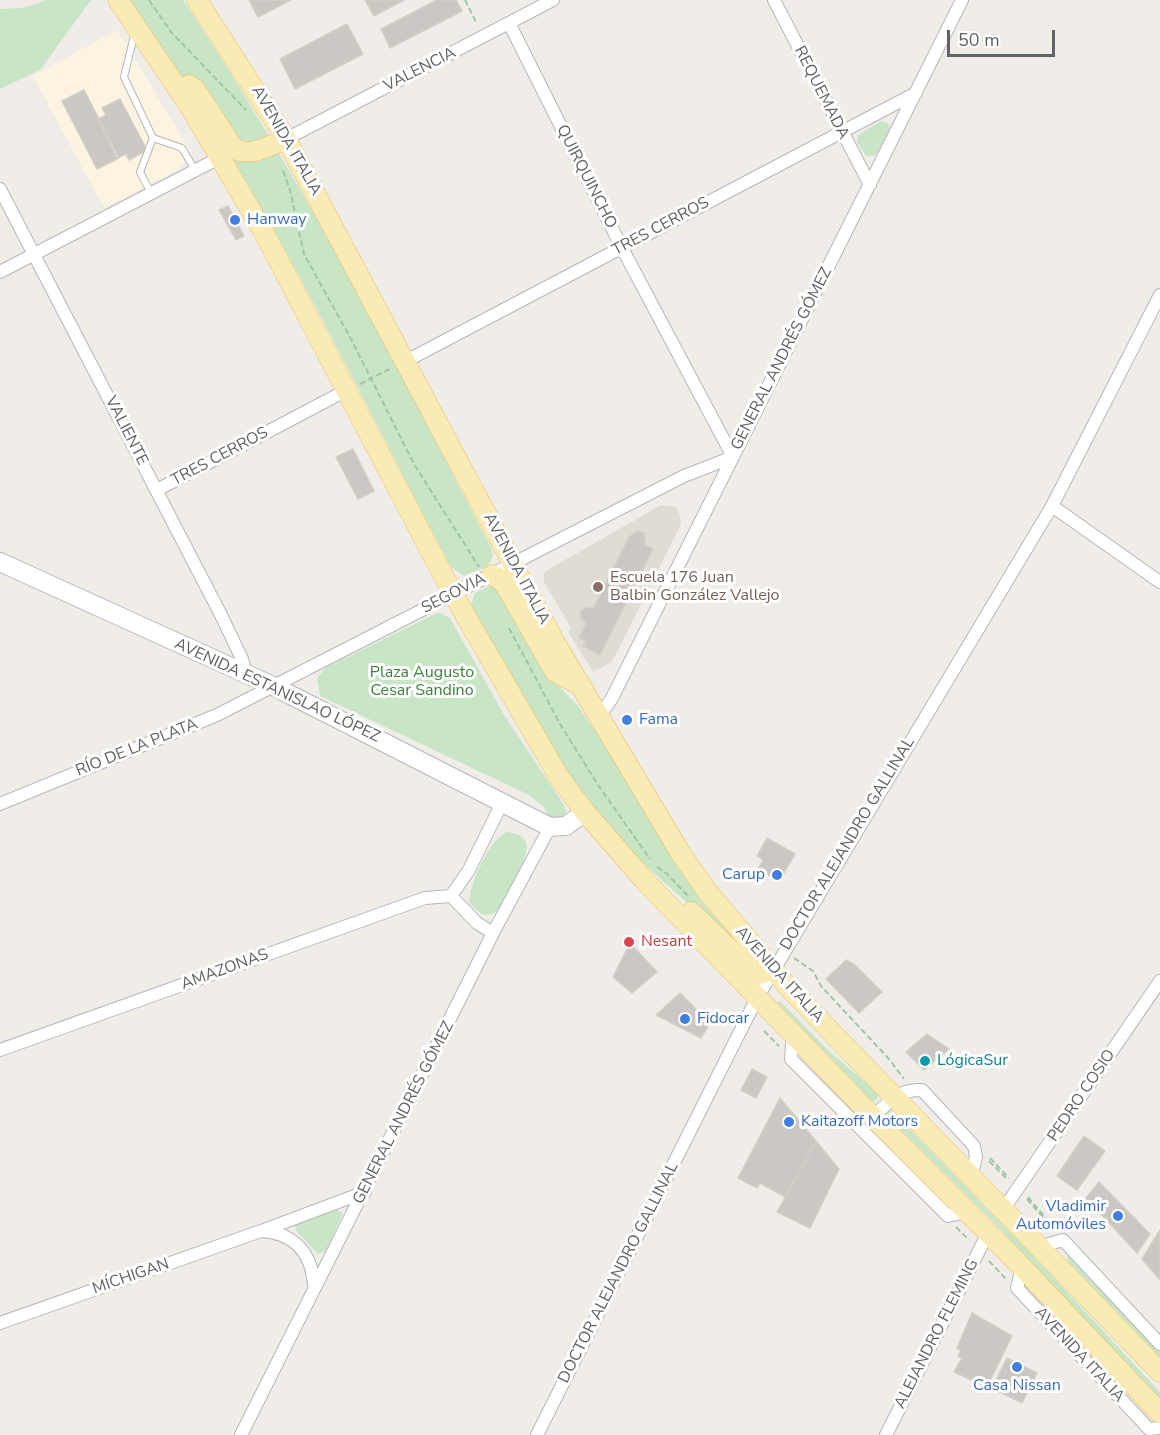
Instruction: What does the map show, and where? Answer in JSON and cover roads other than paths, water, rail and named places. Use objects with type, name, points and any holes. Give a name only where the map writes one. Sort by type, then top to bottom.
[{"type":"main road","name":"AVENIDA ITALIA","points":[[118,0],[165,68],[220,157],[301,301],[453,594],[541,749],[585,812],[753,1006],[793,1033],[1022,1267],[1160,1413]]},
{"type":"main road","name":"AVENIDA ITALIA","points":[[197,0],[406,361],[580,686],[681,854],[730,921],[773,970],[1160,1372]]},
{"type":"main road","points":[[165,68],[195,89],[234,149],[248,153],[278,143]]},
{"type":"main road","points":[[488,576],[500,579],[506,586],[555,672],[580,686]]},
{"type":"main road","points":[[644,880],[678,901],[750,969],[759,974],[773,970]]},
{"type":"main road","points":[[753,1006],[772,995],[780,998],[831,1050],[859,1069],[870,1071]]},
{"type":"street","name":"VALENCIA","points":[[278,143],[553,0]]},
{"type":"street","name":"REQUEMADA","points":[[774,0],[870,186]]},
{"type":"street","name":"GENERAL ANDRÉS GÓMEZ","points":[[599,717],[612,698],[962,0]]},
{"type":"street","name":"QUIRQUINCHO","points":[[509,23],[621,248],[733,457]]},
{"type":"street","name":"TRES CERROS","points":[[406,361],[916,93]]},
{"type":"street","points":[[0,272],[220,157]]},
{"type":"street","name":"VALIENTE","points":[[0,189],[157,490],[236,647],[246,675]]},
{"type":"street","name":"DOCTOR ALEJANDRO GALLINAL","points":[[537,1435],[753,1006],[1052,506],[1160,295]]},
{"type":"street","name":"TRES CERROS","points":[[157,490],[347,390]]},
{"type":"street","name":"SEGOVIA","points":[[273,686],[684,476],[733,457]]},
{"type":"street","points":[[1052,506],[1160,582]]},
{"type":"street","name":"AVENIDA ESTANISLAO LÓPEZ","points":[[0,562],[273,686],[550,827]]},
{"type":"street","name":"RÍO DE LA PLATA","points":[[0,804],[217,715],[273,686]]},
{"type":"street","points":[[493,933],[477,923],[451,896],[468,870],[502,803]]},
{"type":"street","points":[[550,827],[566,826],[585,812]]},
{"type":"street","name":"GENERAL ANDRÉS GÓMEZ","points":[[241,1435],[314,1287],[365,1192],[493,933],[550,827]]},
{"type":"street","name":"AMAZONAS","points":[[0,1050],[425,898],[451,896]]},
{"type":"street","name":"PEDRO COSIO","points":[[1003,1210],[1160,981]]},
{"type":"street","name":"AVENIDA ITALIA","points":[[793,1033],[791,1059],[948,1216],[967,1212]]},
{"type":"street","points":[[873,1117],[895,1095],[908,1089],[922,1090],[974,1146],[976,1157],[971,1178]]},
{"type":"street","name":"MÍCHIGAN","points":[[0,1323],[365,1192]]},
{"type":"street","points":[[261,1231],[284,1235],[301,1248],[310,1262],[314,1287]]},
{"type":"street","name":"ALEJANDRO FLEMING","points":[[886,1435],[988,1233]]},
{"type":"street","points":[[1039,1247],[1063,1240],[1160,1344]]},
{"type":"street","name":"AVENIDA ITALIA","points":[[1022,1267],[1017,1288],[1149,1429],[1160,1428]]},
{"type":"lane","points":[[136,26],[124,77],[153,138],[182,148],[195,170]]},
{"type":"lane","points":[[151,193],[140,172],[153,138]]},
{"type":"place","name":"Hanway","points":[[235,220]]},
{"type":"place","name":"Escuela 176 Juan Balbin González Vallejo","points":[[598,587]]},
{"type":"place","name":"Fama","points":[[627,720]]},
{"type":"place","name":"Carup","points":[[777,875]]},
{"type":"place","name":"Nesant","points":[[629,942]]},
{"type":"place","name":"Fidocar","points":[[685,1019]]},
{"type":"place","name":"LógicaSur","points":[[925,1061]]},
{"type":"place","name":"Kaitazoff Motors","points":[[789,1122]]},
{"type":"place","name":"Vladimir Automóviles","points":[[1118,1216]]},
{"type":"place","name":"Casa Nissan","points":[[1017,1367]]},
{"type":"park label","name":"Plaza Augusto Cesar Sandino","points":[[422,682]]}]
